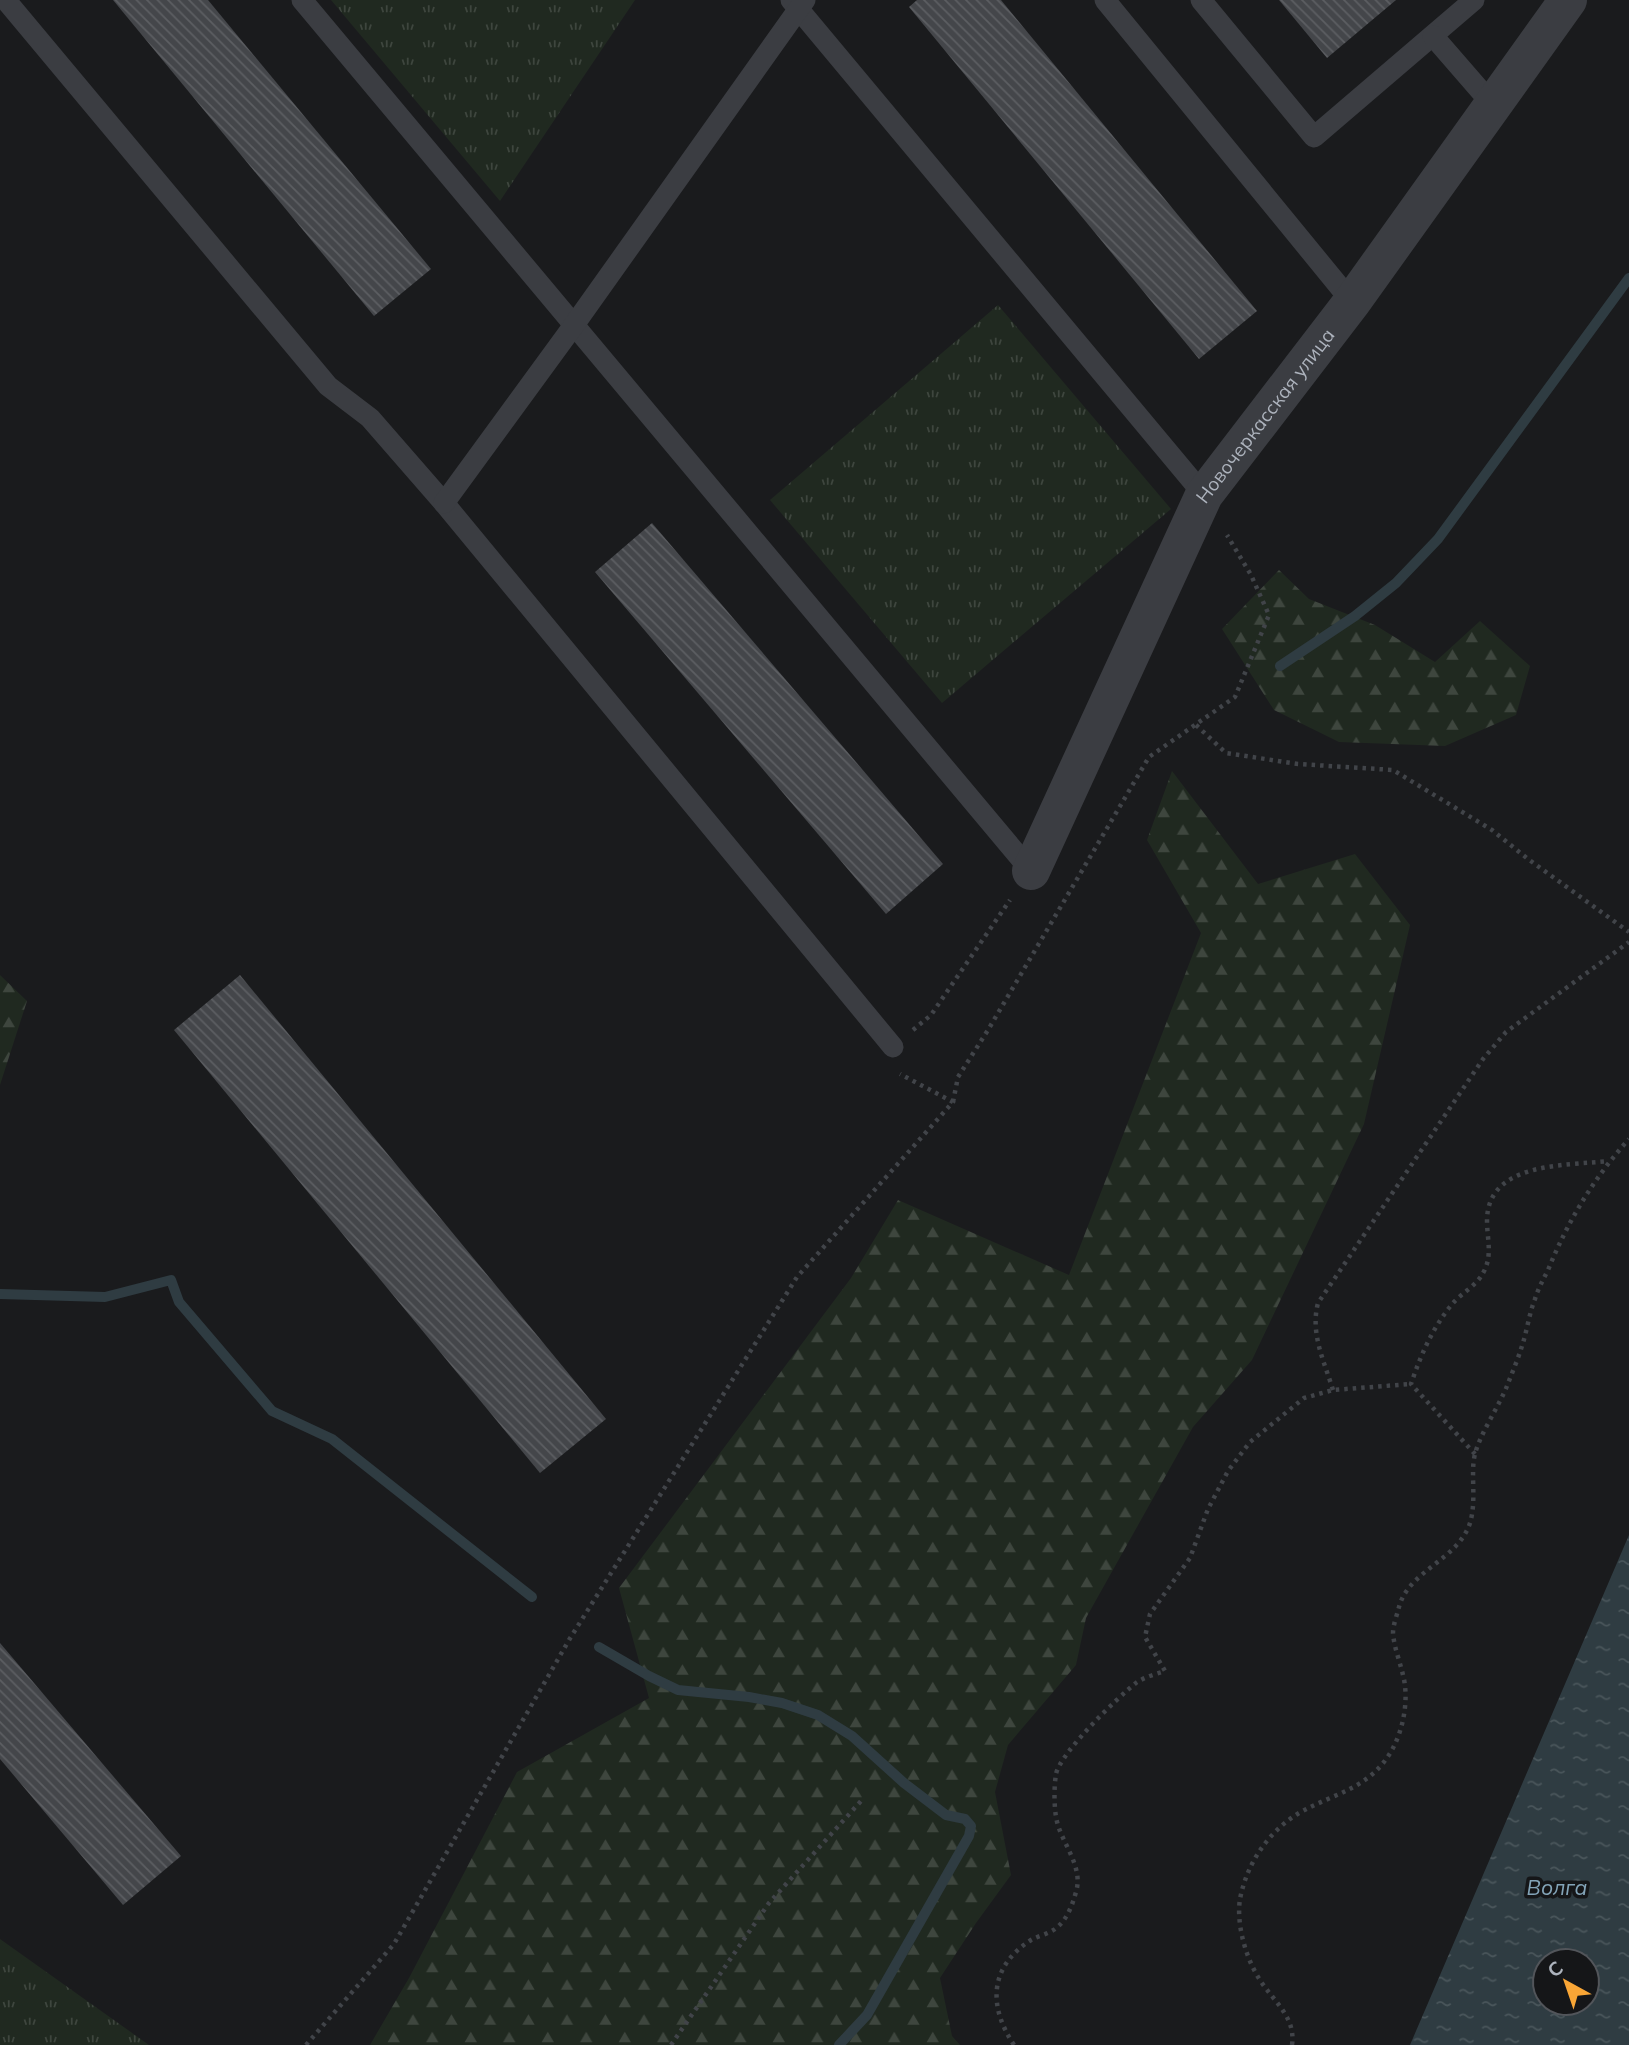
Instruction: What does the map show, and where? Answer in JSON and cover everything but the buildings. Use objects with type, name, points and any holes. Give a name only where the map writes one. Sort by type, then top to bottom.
[{"type":"street","name":"Новочеркасская улица","points":[[1031,871],[1204,495],[1352,302],[1568,0]]},
{"type":"lane","points":[[8,0],[328,386],[370,418],[444,503],[893,1047]]},
{"type":"lane","points":[[302,0],[1031,871]]},
{"type":"lane","points":[[1105,0],[1352,302]]},
{"type":"lane","points":[[1201,0],[1314,136],[1474,0]]},
{"type":"lane","points":[[444,503],[574,325],[798,3],[1204,495]]},
{"type":"lane","points":[[1433,36],[1492,104]]},
{"type":"path","points":[[306,2045],[394,1944],[569,1640],[797,1276],[953,1102],[958,1077],[1149,757],[1235,697],[1269,615],[1251,575],[1204,495]]},
{"type":"path","points":[[1196,725],[1226,753],[1298,764],[1393,770],[1492,830],[1629,932]]},
{"type":"path","points":[[953,1102],[881,1065],[893,1047],[931,1016],[1031,871]]},
{"type":"path","points":[[1333,1390],[1316,1335],[1314,1318],[1318,1303],[1483,1059],[1506,1032],[1629,942]]},
{"type":"path","points":[[1292,2045],[1293,2038],[1286,2013],[1259,1979],[1242,1937],[1240,1900],[1256,1855],[1267,1839],[1298,1814],[1368,1779],[1384,1762],[1395,1744],[1404,1717],[1405,1680],[1393,1632],[1400,1604],[1407,1590],[1463,1538],[1470,1522],[1473,1504],[1475,1454],[1504,1393],[1522,1346],[1535,1298],[1561,1238],[1587,1191],[1629,1139]]},
{"type":"path","points":[[1411,1384],[1433,1330],[1453,1303],[1483,1275],[1489,1259],[1487,1219],[1493,1199],[1504,1181],[1530,1171],[1609,1161]]},
{"type":"path","points":[[1014,2045],[1002,2027],[996,1996],[999,1975],[1014,1954],[1055,1928],[1070,1911],[1077,1888],[1074,1861],[1056,1819],[1056,1773],[1066,1755],[1120,1697],[1139,1681],[1165,1671],[1145,1636],[1150,1614],[1191,1558],[1209,1509],[1228,1471],[1250,1442],[1304,1398],[1333,1390],[1411,1384]]},
{"type":"path","points":[[1411,1384],[1475,1454]]},
{"type":"path","points":[[671,2045],[769,1903],[861,1801]]},
{"type":"green space","points":[[331,0],[635,0],[500,201]]},
{"type":"green space","points":[[998,305],[1171,509],[942,703],[770,500]]},
{"type":"green space","points":[[1279,570],[1309,599],[1375,625],[1435,662],[1480,621],[1530,666],[1516,715],[1445,746],[1339,742],[1274,710],[1222,629]]},
{"type":"green space","points":[[1172,771],[1258,884],[1355,854],[1410,925],[1364,1124],[1252,1360],[1193,1427],[1086,1618],[1076,1665],[1008,1745],[995,1792],[1011,1875],[940,1978],[952,2036],[960,2045],[370,2045],[409,1978],[517,1772],[649,1698],[619,1588],[851,1278],[898,1200],[1069,1275],[1201,933],[1147,840]]},
{"type":"green space","points":[[0,975],[27,1001],[0,1085]]},
{"type":"green space","points":[[0,1939],[149,2045],[0,2045]]},
{"type":"water","name":"Волга","points":[[1629,1535],[1629,2045],[1410,2045]]},
{"type":"waterway","points":[[1280,666],[1355,616],[1396,583],[1438,539],[1629,278]]},
{"type":"waterway","points":[[0,1294],[105,1297],[171,1280],[179,1302],[272,1411],[332,1439],[532,1597]]},
{"type":"waterway","points":[[599,1647],[678,1690],[749,1697],[782,1703],[818,1715],[852,1736],[904,1783],[946,1815],[965,1819],[971,1826],[969,1836],[867,2015],[839,2045]]}]
